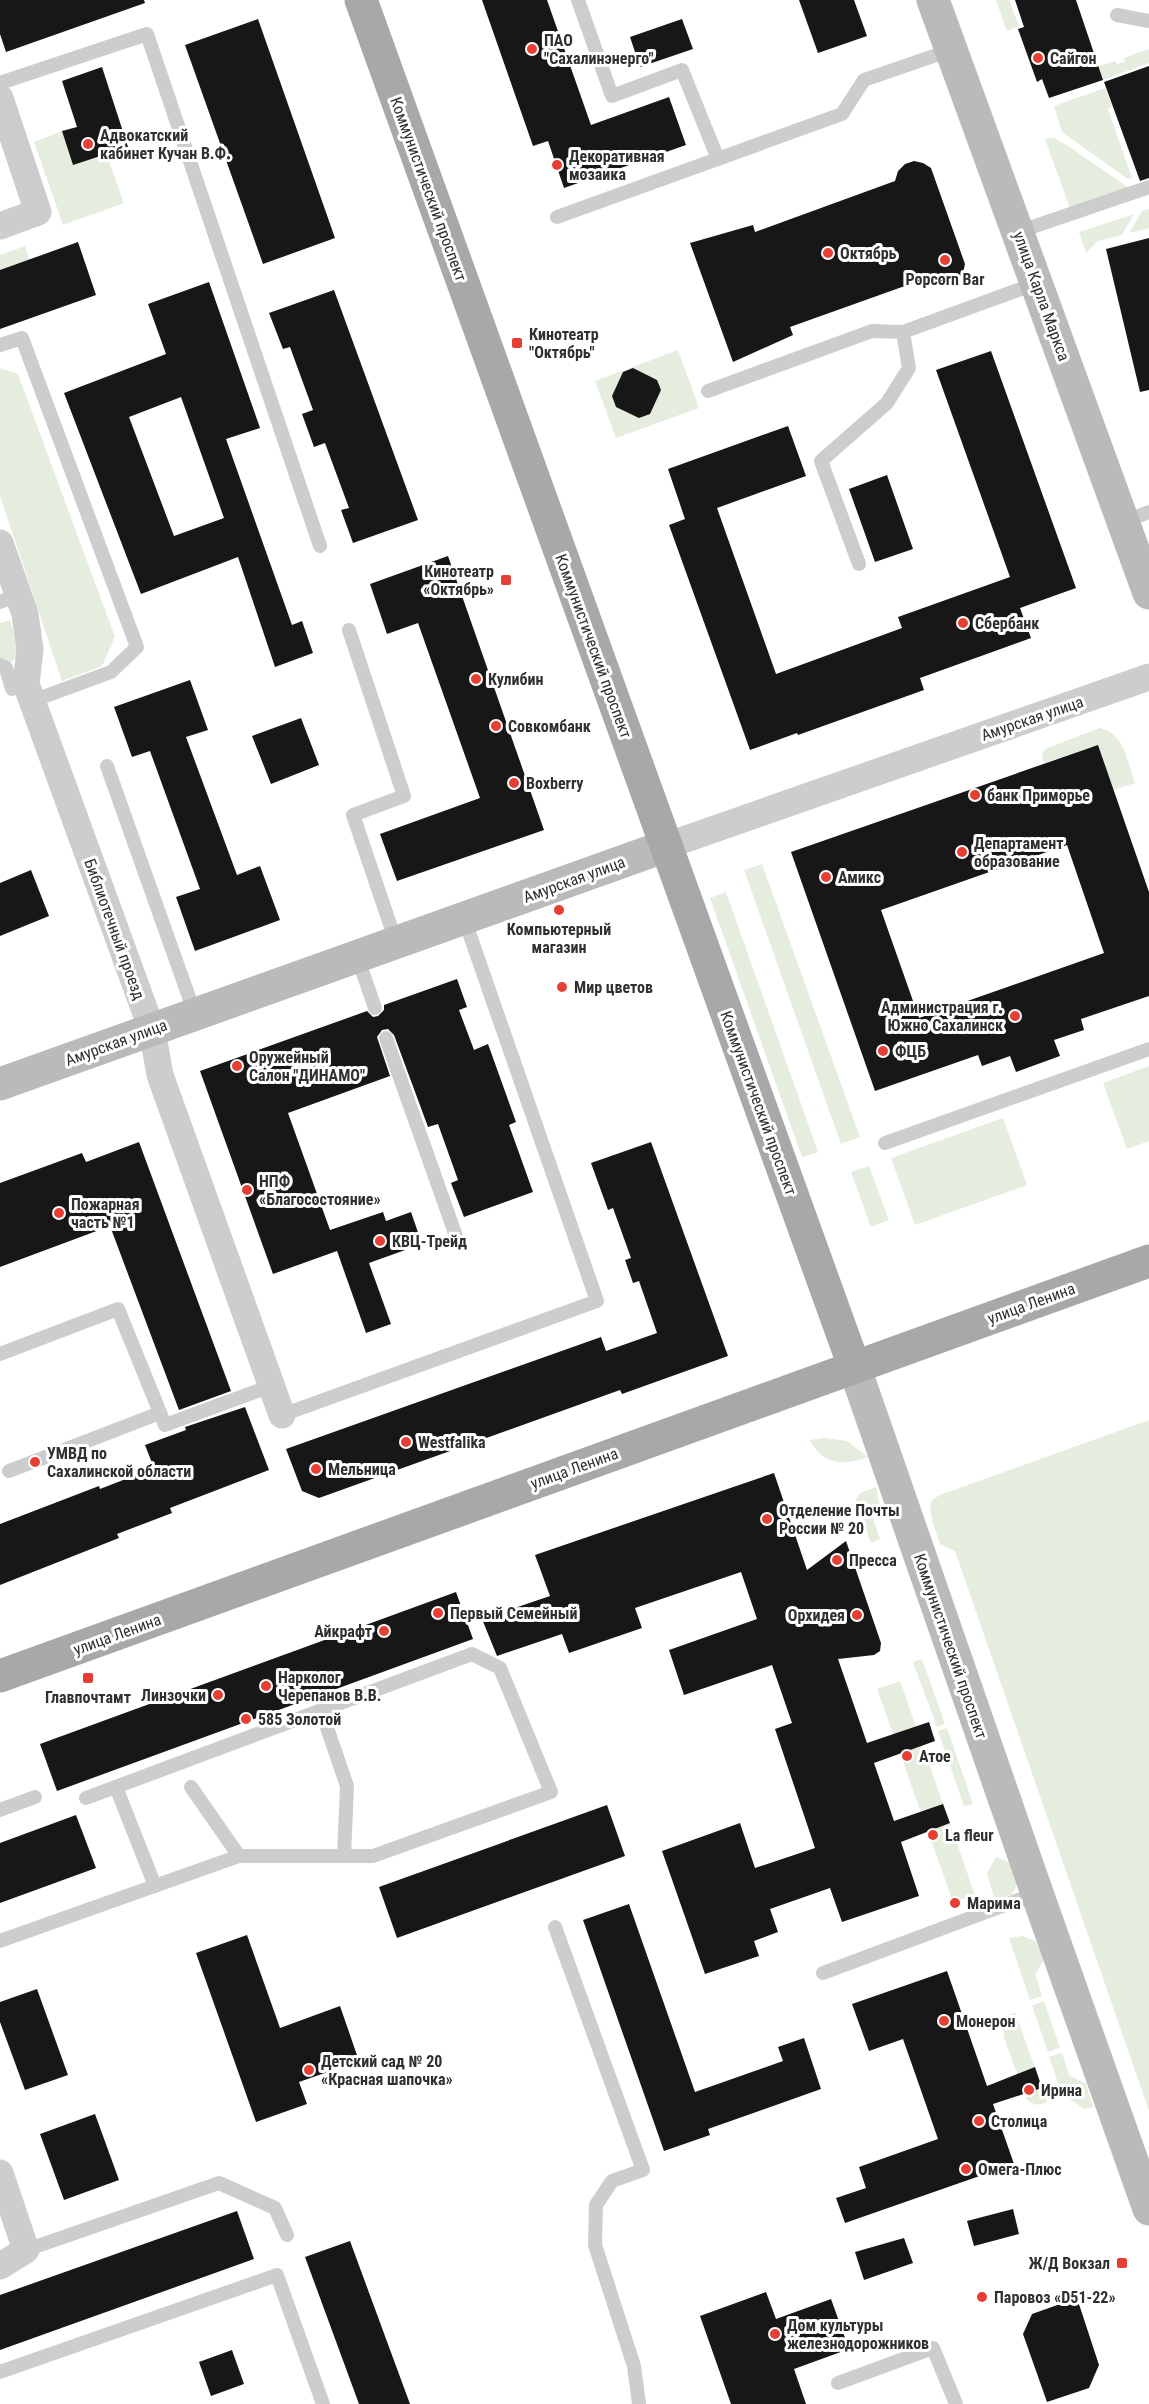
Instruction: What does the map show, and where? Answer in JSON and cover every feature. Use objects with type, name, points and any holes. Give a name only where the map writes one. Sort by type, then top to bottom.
[{"type":"main road","name":"Коммунистический проспект","points":[[361,0],[854,1366]]},
{"type":"main road","name":"улица Ленина","points":[[0,1676],[854,1366],[1149,1262]]},
{"type":"street","name":"улица Карла Маркса","points":[[933,0],[1037,283],[1136,517],[1149,593]]},
{"type":"street","points":[[0,98],[38,212],[0,226]]},
{"type":"street","name":"Библиотечный проезд","points":[[0,543],[9,598],[25,614],[30,649],[18,692],[152,1030],[160,1075],[282,1415]]},
{"type":"street","name":"Амурская улица","points":[[0,1084],[666,846],[1149,677]]},
{"type":"street","name":"Коммунистический проспект","points":[[854,1366],[1037,1893],[1146,2190]]},
{"type":"street","points":[[0,2173],[26,2250],[0,2266]]},
{"type":"lane","points":[[578,0],[612,96],[682,70],[718,159]]},
{"type":"lane","points":[[1117,15],[1149,21]]},
{"type":"lane","points":[[0,83],[147,34],[320,546]]},
{"type":"lane","points":[[557,217],[842,114],[864,80],[951,50]]},
{"type":"lane","points":[[1018,232],[1149,187]]},
{"type":"lane","points":[[708,391],[872,331],[903,332],[1037,283]]},
{"type":"lane","points":[[858,564],[821,461],[887,403],[909,368],[903,332]]},
{"type":"lane","points":[[0,345],[22,338],[137,647],[111,672],[18,692],[6,668],[0,665]]},
{"type":"lane","points":[[349,630],[404,796],[353,815],[396,942]]},
{"type":"lane","points":[[107,766],[195,1014]]},
{"type":"lane","points":[[282,1415],[597,1301],[464,918]]},
{"type":"lane","points":[[357,956],[375,1008]]},
{"type":"lane","points":[[386,1038],[456,1236]]},
{"type":"lane","points":[[885,1143],[1149,1049]]},
{"type":"lane","points":[[0,1354],[118,1309],[165,1425],[271,1386]]},
{"type":"lane","points":[[9,1471],[160,1413]]},
{"type":"lane","points":[[0,1941],[239,1856],[373,1856],[551,1792],[500,1668],[472,1654],[86,1798]]},
{"type":"lane","points":[[321,1710],[347,1786],[344,1856]]},
{"type":"lane","points":[[116,1787],[154,1886]]},
{"type":"lane","points":[[191,1787],[239,1856]]},
{"type":"lane","points":[[0,1810],[35,1797]]},
{"type":"lane","points":[[823,1972],[1037,1893]]},
{"type":"lane","points":[[555,1927],[643,2170],[612,2181],[596,2205],[595,2245],[634,2366],[639,2404]]},
{"type":"lane","points":[[26,2250],[219,2183],[275,2208],[286,2235]]},
{"type":"lane","points":[[0,2372],[277,2275],[323,2404]]},
{"type":"lane","points":[[838,2383],[933,2348],[956,2404]]},
{"type":"green space","points":[[996,0],[1009,0],[1019,26],[1007,31]]},
{"type":"green space","points":[[1149,49],[1149,63],[1103,80],[1097,67],[1115,61],[1117,64],[1125,62],[1124,58]]},
{"type":"green space","points":[[1105,88],[1112,106],[1108,109],[1132,178],[1128,179],[1062,132],[1054,106]]},
{"type":"green space","points":[[62,131],[106,154],[124,203],[63,225],[34,142]]},
{"type":"green space","points":[[1054,138],[1132,190],[1071,211],[1045,139]]},
{"type":"green space","points":[[1149,209],[1149,228],[1129,233],[1142,211]]},
{"type":"green space","points":[[1134,214],[1122,235],[1098,241],[1086,253],[1079,232]]},
{"type":"green space","points":[[25,246],[29,260],[0,270],[0,255]]},
{"type":"green space","points":[[678,350],[699,408],[616,438],[595,381]]},
{"type":"green space","points":[[0,368],[18,374],[115,637],[102,666],[62,681],[0,496]]},
{"type":"green space","points":[[10,620],[20,652],[0,676],[0,623]]},
{"type":"green space","points":[[1100,728],[1108,731],[1120,742],[1135,783],[1113,790],[1098,745],[1044,763],[1042,755],[1045,749]]},
{"type":"green space","points":[[762,864],[860,1137],[841,1144],[744,870]]},
{"type":"green space","points":[[726,892],[818,1152],[802,1157],[710,898]]},
{"type":"green space","points":[[1149,1066],[1149,1141],[1127,1149],[1103,1083]]},
{"type":"green space","points":[[1003,1118],[1027,1185],[915,1225],[891,1158]]},
{"type":"green space","points":[[869,1166],[889,1220],[871,1227],[851,1172]]},
{"type":"green space","points":[[1149,1420],[1149,2111],[955,1551],[940,1544],[930,1506],[933,1499],[940,1495]]},
{"type":"green space","points":[[825,1438],[847,1441],[868,1457],[850,1462],[827,1459],[810,1440]]},
{"type":"green space","points":[[876,1487],[880,1506],[873,1518],[880,1539],[871,1543],[856,1500],[860,1493]]},
{"type":"green space","points":[[922,1659],[945,1724],[937,1727],[913,1662]]},
{"type":"green space","points":[[900,1681],[975,1895],[953,1902],[877,1689]]},
{"type":"green space","points":[[947,1728],[973,1804],[964,1806],[938,1731]]},
{"type":"green space","points":[[996,1857],[1012,1864],[1017,1885],[1012,1894],[995,1901],[987,1874]]},
{"type":"green space","points":[[1023,1936],[1035,1941],[1044,1960],[1035,1974],[1042,1996],[1030,2000],[1009,1938]]},
{"type":"green space","points":[[1044,2001],[1060,2048],[1048,2052],[1032,2006]]},
{"type":"green space","points":[[1015,2012],[1047,2102],[1034,2104],[1027,2100],[1004,2038],[1003,2019]]},
{"type":"green space","points":[[1062,2053],[1069,2075],[1086,2084],[1093,2107],[1085,2109],[1062,2094],[1049,2057]]},
{"type":"building","points":[[0,0],[144,0],[145,3],[6,52],[0,34]]},
{"type":"building","name":"ПАО \"Сахалинэнерго\"","points":[[482,0],[547,0],[591,125],[669,97],[686,145],[564,188],[548,141],[533,146]]},
{"type":"building","points":[[799,0],[854,0],[867,36],[818,53]]},
{"type":"building","points":[[1015,0],[1076,0],[1103,80],[1049,98],[1042,79],[1037,82],[1018,29],[1024,27]]},
{"type":"building","points":[[258,19],[335,238],[263,264],[185,45]]},
{"type":"building","points":[[682,19],[693,49],[640,67],[630,37]]},
{"type":"building","points":[[1149,66],[1149,178],[1140,181],[1104,82]]},
{"type":"building","points":[[102,67],[128,147],[73,165],[62,131],[77,127],[62,81]]},
{"type":"building","name":"Октябрь","points":[[914,161],[931,168],[965,264],[963,273],[956,281],[947,284],[937,282],[930,277],[790,327],[793,335],[733,362],[690,243],[753,225],[755,232],[895,181],[898,171],[905,164]]},
{"type":"building","points":[[1149,238],[1149,390],[1140,392],[1106,249]]},
{"type":"building","points":[[78,242],[96,295],[0,329],[0,270]]},
{"type":"building","points":[[209,282],[260,428],[226,439],[292,625],[302,621],[313,653],[275,667],[238,557],[141,594],[64,393],[166,354],[148,304]],"holes":[[[181,397],[224,518],[174,536],[129,417]]]},
{"type":"building","points":[[334,290],[418,520],[353,543],[341,510],[349,508],[325,443],[314,447],[302,414],[313,410],[290,347],[283,349],[269,313]]},
{"type":"building","points":[[991,351],[1076,588],[1020,608],[1031,638],[920,678],[924,690],[750,750],[669,525],[685,519],[668,469],[788,426],[806,476],[717,508],[776,674],[902,628],[898,617],[1010,577],[936,370]]},
{"type":"building","points":[[633,368],[657,380],[661,390],[650,414],[639,418],[616,407],[612,396],[623,372]]},
{"type":"building","points":[[887,475],[913,549],[875,562],[849,489]]},
{"type":"building","points":[[448,556],[544,830],[397,881],[380,834],[480,798],[418,623],[387,634],[370,584]]},
{"type":"building","points":[[190,680],[208,730],[186,737],[237,875],[260,866],[280,920],[195,951],[176,897],[200,889],[150,751],[132,757],[114,707]]},
{"type":"building","points":[[301,718],[319,765],[271,784],[252,736]]},
{"type":"building","points":[[1098,745],[1149,892],[1149,996],[1081,1019],[1084,1030],[1054,1040],[1060,1056],[1016,1072],[1010,1056],[982,1066],[978,1055],[875,1091],[791,852]],"holes":[[[1067,845],[1104,953],[919,1018],[881,910]]]},
{"type":"building","points":[[31,870],[49,916],[0,936],[0,883]]},
{"type":"building","points":[[457,979],[467,1007],[459,1010],[474,1050],[488,1044],[516,1122],[509,1125],[533,1192],[464,1217],[451,1183],[458,1180],[438,1124],[428,1127],[394,1035],[388,1029],[382,1030],[377,1037],[390,1076],[288,1113],[330,1230],[383,1212],[386,1221],[411,1212],[422,1244],[369,1263],[391,1324],[366,1333],[337,1251],[273,1274],[200,1071],[367,1011],[373,1017],[378,1016],[384,1010],[384,1005]]},
{"type":"building","points":[[139,1142],[231,1391],[179,1410],[110,1226],[0,1267],[0,1183],[82,1153],[86,1162]]},
{"type":"building","points":[[651,1142],[728,1356],[622,1394],[620,1390],[319,1498],[302,1491],[286,1449],[601,1337],[606,1351],[657,1333],[639,1281],[633,1283],[625,1260],[631,1258],[613,1208],[608,1210],[591,1163]]},
{"type":"building","points":[[245,1407],[269,1470],[170,1508],[172,1513],[117,1534],[119,1538],[0,1585],[0,1524],[99,1486],[100,1489],[154,1468],[145,1445],[186,1430],[185,1427]]},
{"type":"building","points":[[774,1473],[807,1570],[846,1541],[881,1643],[880,1651],[874,1655],[838,1659],[867,1743],[929,1722],[935,1741],[874,1763],[894,1821],[943,1804],[950,1823],[901,1842],[919,1896],[842,1922],[830,1888],[770,1909],[778,1932],[754,1941],[759,1956],[705,1974],[662,1851],[740,1823],[755,1868],[815,1848],[775,1729],[792,1723],[772,1665],[684,1695],[669,1650],[757,1619],[741,1572],[635,1608],[642,1628],[569,1653],[562,1634],[497,1656],[482,1619],[550,1596],[535,1555]]},
{"type":"building","points":[[456,1592],[473,1639],[57,1791],[40,1744]]},
{"type":"building","points":[[607,1805],[625,1856],[397,1938],[379,1887]]},
{"type":"building","points":[[76,1815],[96,1868],[0,1903],[0,1843]]},
{"type":"building","points":[[629,1904],[695,2092],[783,2061],[778,2047],[804,2038],[821,2089],[708,2129],[710,2135],[664,2151],[583,1920]]},
{"type":"building","points":[[247,1935],[280,2028],[340,2006],[359,2061],[299,2082],[307,2104],[256,2122],[196,1953]]},
{"type":"building","points":[[947,1971],[987,2086],[1035,2067],[1042,2088],[993,2104],[1014,2164],[845,2223],[836,2198],[866,2188],[859,2167],[938,2139],[903,2039],[869,2051],[852,2004]]},
{"type":"building","points":[[37,1989],[68,2075],[25,2090],[0,2022],[0,2002]]},
{"type":"building","points":[[95,2114],[119,2180],[64,2200],[40,2134]]},
{"type":"building","points":[[1013,2209],[1019,2234],[974,2246],[967,2221]]},
{"type":"building","points":[[237,2211],[254,2259],[0,2350],[0,2295]]},
{"type":"building","points":[[904,2238],[913,2263],[864,2280],[855,2252]]},
{"type":"building","points":[[350,2241],[410,2404],[359,2404],[305,2257]]},
{"type":"building","name":"Дом культуры железнодорожников","points":[[766,2292],[776,2319],[831,2299],[849,2349],[794,2369],[806,2404],[731,2404],[700,2316]]},
{"type":"building","points":[[1077,2298],[1099,2365],[1089,2388],[1047,2402],[1023,2334],[1032,2314]]},
{"type":"building","points":[[232,2350],[244,2384],[211,2396],[199,2362]]},
{"type":"place","name":"ПАО \"Сахалинэнерго\"","points":[[532,49]]},
{"type":"place","name":"Сайгон","points":[[1038,58]]},
{"type":"place","name":"Адвокатский кабинет Кучан В.Ф.","points":[[88,144]]},
{"type":"place","name":"Декоративная мозаика","points":[[557,165]]},
{"type":"place","name":"Октябрь","points":[[828,253]]},
{"type":"place","name":"Popcorn Bar","points":[[945,260]]},
{"type":"place","name":"Кинотеатр \"Октябрь\"","points":[[517,343]]},
{"type":"place","name":"Кинотеатр «Октябрь»","points":[[506,580]]},
{"type":"place","name":"Сбербанк","points":[[963,623]]},
{"type":"place","name":"Кулибин","points":[[476,679]]},
{"type":"place","name":"Совкомбанк","points":[[496,726]]},
{"type":"place","name":"Boxberry","points":[[514,783]]},
{"type":"place","name":"банк Приморье","points":[[975,795]]},
{"type":"place","name":"Департамент образование","points":[[962,852]]},
{"type":"place","name":"Амикс","points":[[826,877]]},
{"type":"place","name":"Компьютерный магазин","points":[[559,910]]},
{"type":"place","name":"Мир цветов","points":[[562,987]]},
{"type":"place","name":"Администрация г. Южно Сахалинск","points":[[1015,1016]]},
{"type":"place","name":"ФЦБ","points":[[883,1051]]},
{"type":"place","name":"Оружейный Салон \"ДИНАМО\"","points":[[237,1066]]},
{"type":"place","name":"НПФ «Благосостояние»","points":[[247,1190]]},
{"type":"place","name":"Пожарная часть №1","points":[[59,1213]]},
{"type":"place","name":"КВЦ-Трейд","points":[[380,1241]]},
{"type":"place","name":"Westfalika","points":[[406,1442]]},
{"type":"place","name":"УМВД по Сахалинской области","points":[[35,1462]]},
{"type":"place","name":"Мельница","points":[[316,1469]]},
{"type":"place","name":"Отделение Почты России № 20","points":[[767,1519]]},
{"type":"place","name":"Пресса","points":[[837,1560]]},
{"type":"place","name":"Первый Семейный","points":[[438,1613]]},
{"type":"place","name":"Орхидея","points":[[857,1615]]},
{"type":"place","name":"Айкрафт","points":[[384,1631]]},
{"type":"place","name":"Главпочтамт","points":[[88,1678]]},
{"type":"place","name":"Нарколог Черепанов В.В.","points":[[266,1686]]},
{"type":"place","name":"Линзочки","points":[[218,1695]]},
{"type":"place","name":"585 Золотой","points":[[246,1719]]},
{"type":"place","name":"Атое","points":[[907,1756]]},
{"type":"place","name":"La fleur","points":[[933,1835]]},
{"type":"place","name":"Марима","points":[[955,1903]]},
{"type":"place","name":"Монерон","points":[[944,2021]]},
{"type":"place","name":"Детский сад № 20 «Красная шапочка»","points":[[309,2070]]},
{"type":"place","name":"Ирина","points":[[1029,2090]]},
{"type":"place","name":"Столица","points":[[979,2121]]},
{"type":"place","name":"Омега-Плюс","points":[[966,2169]]},
{"type":"place","name":"Ж/Д Вокзал","points":[[1122,2263]]},
{"type":"place","name":"Паровоз «D51-22»","points":[[982,2297]]},
{"type":"place","name":"Дом культуры железнодорожников","points":[[775,2334]]}]
